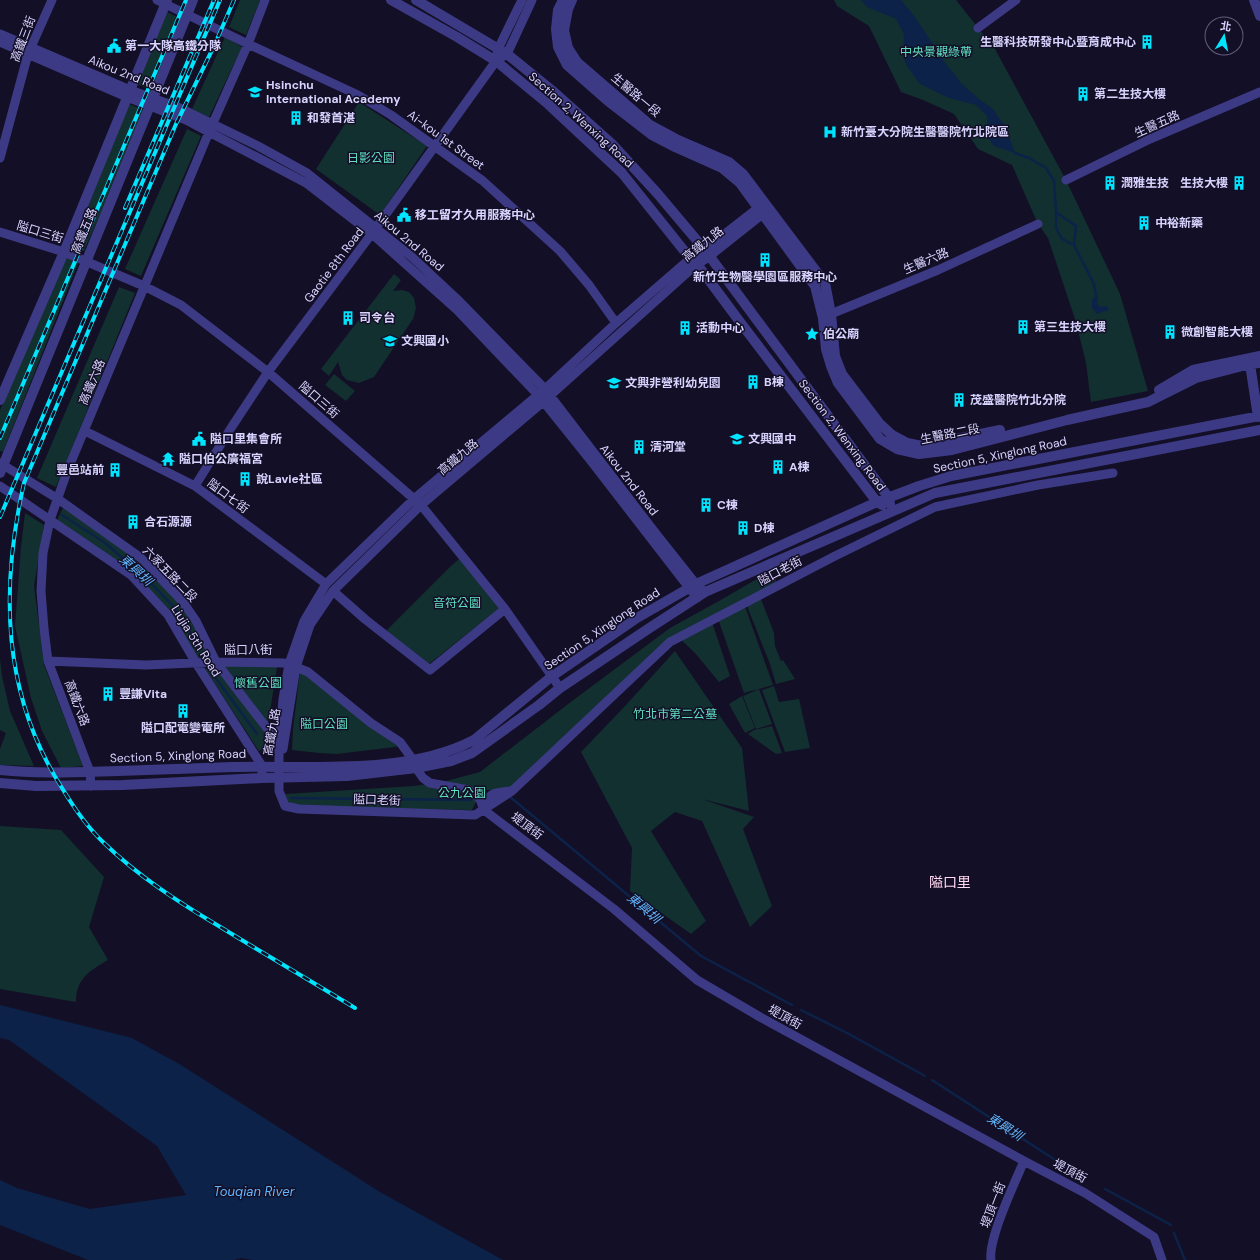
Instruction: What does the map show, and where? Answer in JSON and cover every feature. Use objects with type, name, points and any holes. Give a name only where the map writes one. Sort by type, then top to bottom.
[{"type":"street","name":"高鐵三街","points":[[0,158],[29,50],[52,0]]},
{"type":"street","name":"高鐵五路","points":[[1,467],[194,0]]},
{"type":"street","name":"高鐵六路","points":[[91,786],[90,772],[48,661],[41,591],[43,553],[50,520],[68,469],[144,286],[248,44],[265,0]]},
{"type":"street","name":"Section 2, Wenxing Road","points":[[391,0],[496,61],[548,104],[622,173],[694,261],[877,502],[891,512]]},
{"type":"street","name":"Section 2, Wenxing Road","points":[[416,0],[502,51],[555,93],[612,144],[657,193],[707,253],[889,498],[891,512]]},
{"type":"street","name":"Gaotie 8th Road","points":[[502,51],[522,0]]},
{"type":"street","name":"Gaotie 8th Road","points":[[195,486],[268,372],[374,231],[496,61],[532,0]]},
{"type":"street","name":"生醫路一段","points":[[563,0],[558,10],[556,29],[558,47],[567,65],[608,101],[652,136],[722,168],[740,183],[764,208]]},
{"type":"street","name":"生醫路一段","points":[[572,0],[568,8],[564,30],[568,48],[577,62],[650,125],[676,139],[729,162],[743,174],[764,208]]},
{"type":"street","points":[[978,28],[1016,0]]},
{"type":"street","points":[[1254,0],[1260,16]]},
{"type":"street","name":"高鐵五路","points":[[0,400],[64,252],[128,94],[163,1]]},
{"type":"street","name":"Ai-kou 1st Street","points":[[163,1],[248,44],[358,95],[391,115],[483,181],[560,252],[589,285],[616,322]]},
{"type":"street","name":"Aikou 2nd Road","points":[[0,34],[29,50],[128,94],[188,116],[211,128],[306,183],[374,231],[544,396],[657,535],[701,595]]},
{"type":"street","name":"Aikou 2nd Road","points":[[0,42],[29,50]]},
{"type":"street","name":"生醫五路","points":[[1066,180],[1150,139],[1260,92]]},
{"type":"street","name":"高鐵九路","points":[[544,396],[616,322],[764,208]]},
{"type":"street","name":"生醫路二段","points":[[764,208],[825,283],[827,316],[835,356],[842,374],[880,424],[892,436],[907,443],[922,446],[977,436],[1151,394],[1193,370],[1257,360]]},
{"type":"street","name":"生醫六路","points":[[827,316],[938,270],[1038,224]]},
{"type":"street","name":"隘口三街","points":[[0,232],[64,252],[118,274],[181,305],[268,372],[418,502],[505,609],[560,688]]},
{"type":"street","name":"高鐵九路","points":[[279,766],[279,744],[283,698],[304,621],[326,584],[418,502],[544,396],[694,261]]},
{"type":"street","points":[[1257,360],[1259,416]]},
{"type":"street","name":"Section 5, Xinglong Road","points":[[0,783],[36,786],[91,786],[262,778],[278,786],[414,764],[460,748],[474,740],[552,677],[637,618],[693,586],[877,502],[951,476],[1259,416]]},
{"type":"street","name":"隘口七街","points":[[85,430],[195,486],[326,584]]},
{"type":"street","name":"Section 5, Xinglong Road","points":[[0,770],[24,772],[90,772],[262,766],[346,767],[451,761],[472,753],[560,688],[701,595],[935,493],[1260,430]]},
{"type":"street","name":"六家五路二段","points":[[1,467],[58,499],[141,558],[184,602],[196,621],[216,662],[279,744]]},
{"type":"street","name":"隘口老街","points":[[278,786],[285,806],[299,810],[475,815],[512,791],[670,642],[830,558],[935,507],[1038,485],[1113,473]]},
{"type":"street","name":"Liujia 5th Road","points":[[0,486],[131,576],[168,615],[196,663],[262,766]]},
{"type":"street","name":"高鐵九路","points":[[279,766],[285,740],[292,665],[310,625],[333,591],[418,502]]},
{"type":"street","points":[[333,591],[366,620],[430,670],[505,609]]},
{"type":"street","name":"隘口八街","points":[[48,661],[146,665],[216,662],[283,662],[308,672],[371,723],[400,742],[414,764]]},
{"type":"street","points":[[414,764],[423,778],[430,783],[481,793],[512,791]]},
{"type":"street","points":[[262,766],[262,778]]},
{"type":"street","points":[[278,786],[279,766]]},
{"type":"street","name":"堤頂街","points":[[469,790],[480,799],[484,810],[614,909],[697,980],[760,1017],[1085,1193],[1154,1237],[1162,1260]]},
{"type":"street","points":[[484,810],[487,798],[493,793]]},
{"type":"street","name":"堤頂一街","points":[[991,1260],[990,1254],[994,1234],[1024,1161]]},
{"type":"green space","points":[[240,0],[260,0],[246,35],[229,27]]},
{"type":"green space","name":"中央景觀綠帶","points":[[834,0],[956,0],[995,49],[1066,180],[1120,294],[1148,391],[1091,402],[1086,363],[1076,322],[1048,238],[1038,224],[1012,165],[978,149],[954,114],[901,92],[869,26],[837,6]]},
{"type":"green space","points":[[167,12],[181,19],[151,90],[137,84]]},
{"type":"green space","points":[[225,37],[242,47],[209,117],[192,109]]},
{"type":"green space","name":"日影公園","points":[[359,102],[427,146],[380,215],[316,169]]},
{"type":"green space","points":[[129,104],[146,111],[84,251],[72,246]]},
{"type":"green space","points":[[187,129],[201,136],[141,276],[125,269]]},
{"type":"green space","points":[[65,257],[78,263],[3,452],[0,451],[0,410]]},
{"type":"green space","points":[[394,274],[401,280],[393,291],[402,290],[409,292],[414,298],[416,308],[413,319],[374,377],[359,383],[347,380],[342,375],[338,362],[329,376],[321,369]]},
{"type":"green space","points":[[119,287],[135,293],[56,487],[37,478]]},
{"type":"green space","points":[[334,374],[355,391],[346,401],[325,385]]},
{"type":"green space","points":[[63,508],[134,558],[182,606],[210,656],[197,658],[171,612],[136,575],[57,520]]},
{"type":"green space","points":[[25,513],[44,525],[34,586],[44,665],[83,766],[61,768],[42,731],[31,698],[15,626]]},
{"type":"green space","name":"音符公園","points":[[459,559],[501,607],[429,664],[386,631]]},
{"type":"green space","name":"公九公園","points":[[768,574],[776,579],[776,582],[667,641],[509,790],[482,790],[472,810],[300,807],[287,804],[285,794],[414,786],[446,781],[480,772],[670,628]]},
{"type":"green space","points":[[759,594],[774,633],[775,646],[781,661],[783,660],[795,679],[776,684],[770,664],[745,601]]},
{"type":"green space","points":[[743,601],[773,685],[744,693],[717,616]]},
{"type":"green space","points":[[711,619],[730,676],[719,682],[695,653],[677,636]]},
{"type":"green space","name":"竹北市第二公墓","points":[[675,651],[742,748],[749,811],[702,799],[754,817],[743,829],[772,906],[750,927],[702,821],[675,812],[651,831],[706,921],[691,934],[630,891],[632,848],[581,752]]},
{"type":"green space","points":[[0,659],[2,676],[10,711],[34,766],[0,765],[0,749],[6,733],[0,730]]},
{"type":"green space","name":"懷舊公園","points":[[224,665],[277,667],[268,724]]},
{"type":"green space","points":[[216,667],[273,744],[259,751],[205,669]]},
{"type":"green space","name":"隘口公園","points":[[300,671],[403,746],[337,754],[292,750]]},
{"type":"green space","points":[[774,686],[779,702],[799,699],[810,748],[785,752],[762,690]]},
{"type":"green space","points":[[759,689],[772,724],[756,729],[743,696]]},
{"type":"green space","points":[[742,696],[755,728],[745,733],[729,704]]},
{"type":"green space","points":[[772,726],[782,753],[776,754],[748,734],[754,730]]},
{"type":"green space","points":[[0,826],[61,830],[104,877],[89,927],[108,960],[85,976],[78,987],[76,1002],[0,989]]},
{"type":"water","points":[[861,0],[901,0],[915,17],[944,61],[961,83],[993,109],[1006,128],[1015,153],[994,146],[982,130],[987,125],[987,116],[976,105],[949,98],[920,84],[907,66],[903,56],[904,35],[896,19],[867,7]]},
{"type":"water","points":[[1098,294],[1097,304],[1101,307],[1107,306],[1109,310],[1097,314],[1092,308],[1092,299]]},
{"type":"water","name":"Touqian River","points":[[0,1005],[132,1038],[181,1065],[380,1192],[503,1260],[252,1260],[241,1258],[234,1260],[88,1260],[0,1225],[0,1180],[17,1188],[90,1209],[186,1195],[157,1146],[9,1040],[0,1038]]},
{"type":"waterway","points":[[1015,153],[1029,158],[1046,168],[1054,181],[1056,228],[1062,239],[1074,245],[1094,284],[1096,296]]},
{"type":"waterway","points":[[1056,212],[1076,226],[1074,245]]},
{"type":"waterway","name":"東興圳","points":[[62,515],[104,542],[151,583],[174,607],[195,640]]},
{"type":"waterway","name":"東興圳","points":[[212,673],[257,734]]},
{"type":"waterway","name":"東興圳","points":[[509,796],[701,956],[792,1005]]},
{"type":"waterway","name":"東興圳","points":[[291,798],[471,800]]},
{"type":"waterway","name":"東興圳","points":[[801,1010],[849,1034],[925,1076]]},
{"type":"waterway","name":"東興圳","points":[[932,1080],[1077,1174]]},
{"type":"waterway","name":"東興圳","points":[[1105,1189],[1171,1225]]},
{"type":"waterway","name":"東興圳","points":[[1174,1233],[1185,1260]]},
{"type":"railway","points":[[0,438],[186,0]]},
{"type":"railway","points":[[125,208],[214,0]]},
{"type":"railway","points":[[0,517],[220,0]]},
{"type":"railway","points":[[234,0],[215,44],[176,124],[24,483],[16,523],[11,562],[10,601],[12,640],[17,678],[27,716],[42,752],[71,803],[86,824],[98,837],[131,867],[175,899],[355,1008]]},
{"type":"place","name":"生醫科技研發中心暨育成中心","points":[[1147,42]]},
{"type":"place","name":"第一大隊高鐵分隊","points":[[114,46]]},
{"type":"place","name":"Hsinchu International Academy","points":[[255,92]]},
{"type":"place","name":"第二生技大樓","points":[[1083,94]]},
{"type":"place","name":"和發首湛","points":[[296,118]]},
{"type":"place","name":"新竹臺大分院生醫醫院竹北院區","points":[[830,132]]},
{"type":"place","name":"潤雅生技","points":[[1110,183]]},
{"type":"place","name":"生技大樓","points":[[1239,183]]},
{"type":"place","name":"移工留才久用服務中心","points":[[404,215]]},
{"type":"place","name":"中裕新藥","points":[[1144,223]]},
{"type":"place","name":"新竹生物醫學園區服務中心","points":[[765,260]]},
{"type":"place","name":"司令台","points":[[348,318]]},
{"type":"place","name":"第三生技大樓","points":[[1023,327]]},
{"type":"place","name":"活動中心","points":[[685,328]]},
{"type":"place","name":"微創智能大樓","points":[[1170,332]]},
{"type":"place","name":"伯公廟","points":[[812,334]]},
{"type":"place","name":"文興國小","points":[[390,341]]},
{"type":"place","name":"B棟","points":[[753,382]]},
{"type":"place","name":"文興非營利幼兒園","points":[[614,383]]},
{"type":"place","name":"茂盛醫院竹北分院","points":[[959,400]]},
{"type":"place","name":"隘口里集會所","points":[[199,439]]},
{"type":"place","name":"文興國中","points":[[737,439]]},
{"type":"place","name":"清河堂","points":[[639,447]]},
{"type":"place","name":"隘口伯公廣福宮","points":[[168,459]]},
{"type":"place","name":"A棟","points":[[778,467]]},
{"type":"place","name":"豐邑站前","points":[[115,470]]},
{"type":"place","name":"說Lavie社區","points":[[245,479]]},
{"type":"place","name":"C棟","points":[[706,505]]},
{"type":"place","name":"合石源源","points":[[133,522]]},
{"type":"place","name":"D棟","points":[[743,528]]},
{"type":"place","name":"豐謙Vita","points":[[108,694]]},
{"type":"place","name":"隘口配電變電所","points":[[183,711]]},
{"type":"district","name":"隘口里","points":[[950,882]]}]
